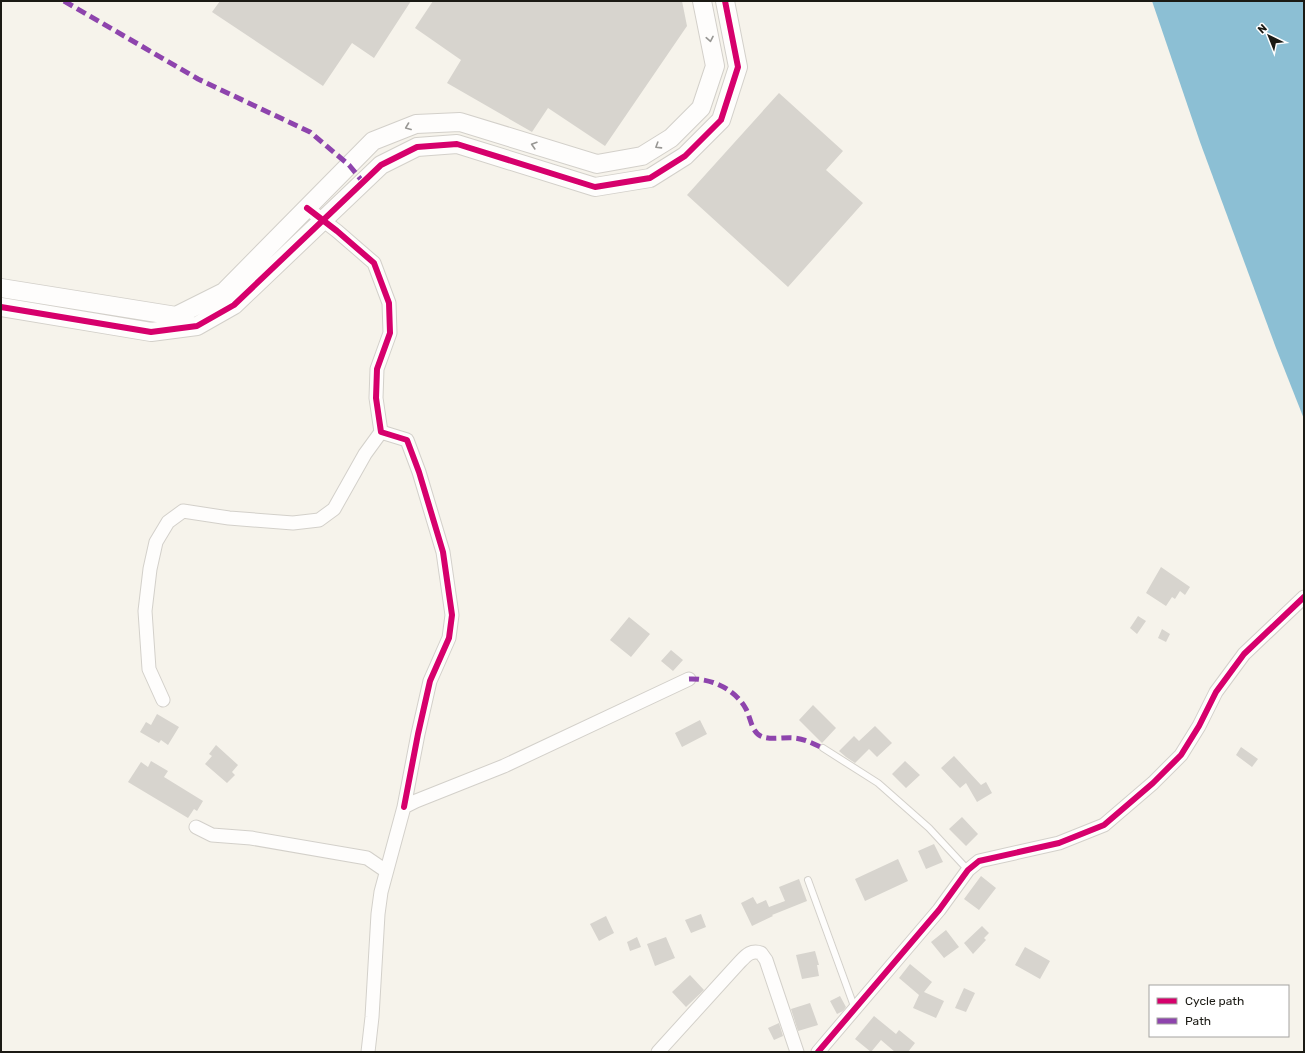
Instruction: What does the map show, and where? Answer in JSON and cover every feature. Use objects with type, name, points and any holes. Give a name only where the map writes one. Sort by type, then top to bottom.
[{"type":"street","points":[[1,288],[176,316],[224,292],[373,141],[416,124],[460,122],[597,164],[642,156],[671,138],[701,108],[715,66],[702,1]]},
{"type":"street","points":[[1,308],[151,332],[197,326],[234,305],[381,165],[417,147],[457,144],[595,187],[650,178],[685,156],[721,120],[738,68],[725,1]]},
{"type":"street","points":[[162,700],[149,669],[144,611],[150,569],[156,542],[168,522],[184,512],[229,518],[293,523],[319,520],[334,509],[365,454],[381,432],[376,398],[376,369],[390,333],[389,303],[374,263],[307,208]]},
{"type":"street","points":[[368,1052],[372,1017],[378,914],[381,892],[404,807],[430,681],[449,638],[452,615],[443,552],[419,472],[407,440],[381,432]]},
{"type":"street","points":[[818,1052],[830,1046],[855,1009],[939,910],[968,870],[979,861],[1059,842],[1104,825],[1153,783],[1181,755],[1199,726],[1216,692],[1244,654],[1304,597]]},
{"type":"street","points":[[404,807],[504,766],[689,679]]},
{"type":"street","points":[[196,827],[212,835],[251,838],[367,858],[386,871]]},
{"type":"street","points":[[658,1052],[738,964],[748,954],[753,952],[761,953],[766,960],[797,1052]]},
{"type":"lane","points":[[823,748],[878,783],[929,828],[968,870]]},
{"type":"lane","points":[[808,880],[855,1009]]},
{"type":"water","points":[[1152,1],[1304,1],[1304,419],[1276,348],[1200,142]]},
{"type":"building","points":[[220,1],[411,1],[374,58],[352,43],[323,86],[212,12]]},
{"type":"building","points":[[433,1],[682,1],[687,26],[605,146],[548,108],[532,132],[447,83],[461,60],[415,28]]},
{"type":"building","points":[[779,93],[843,151],[826,170],[863,203],[788,287],[687,195]]},
{"type":"building","points":[[1161,567],[1190,587],[1185,595],[1180,591],[1175,599],[1172,597],[1166,606],[1146,593]]},
{"type":"building","points":[[1138,616],[1146,621],[1137,634],[1130,628]]},
{"type":"building","points":[[629,617],[650,634],[631,657],[610,640]]},
{"type":"building","points":[[1162,629],[1170,634],[1166,642],[1158,638]]},
{"type":"building","points":[[671,650],[683,660],[673,671],[661,661]]},
{"type":"building","points":[[813,705],[836,728],[822,743],[799,720]]},
{"type":"building","points":[[157,714],[179,727],[168,745],[161,740],[159,743],[140,732],[146,722],[151,725]]},
{"type":"building","points":[[700,720],[707,734],[682,747],[675,733]]},
{"type":"building","points":[[875,726],[892,743],[877,757],[869,749],[855,763],[839,751],[854,736],[859,741]]},
{"type":"building","points":[[216,745],[238,765],[232,772],[235,775],[227,783],[205,764],[212,756],[209,754]]},
{"type":"building","points":[[1241,747],[1258,759],[1252,767],[1236,755]]},
{"type":"building","points":[[954,756],[981,785],[986,782],[992,793],[977,802],[966,783],[960,788],[941,768]]},
{"type":"building","points":[[151,761],[168,771],[164,777],[203,801],[197,811],[194,809],[188,818],[128,782],[141,762],[148,767]]},
{"type":"building","points":[[905,761],[920,775],[906,788],[892,774]]},
{"type":"building","points":[[962,817],[978,834],[966,846],[949,829]]},
{"type":"building","points":[[934,844],[943,862],[926,869],[918,851]]},
{"type":"building","points":[[898,859],[908,881],[865,901],[855,879]]},
{"type":"building","points":[[981,876],[996,888],[979,910],[964,899]]},
{"type":"building","points":[[799,879],[807,901],[772,915],[773,916],[752,926],[741,903],[753,897],[757,904],[766,900],[769,907],[785,901],[779,887]]},
{"type":"building","points":[[701,914],[706,927],[691,933],[685,920]]},
{"type":"building","points":[[606,916],[614,933],[599,941],[590,924]]},
{"type":"building","points":[[982,926],[989,933],[984,938],[986,940],[973,954],[964,943]]},
{"type":"building","points":[[946,930],[959,947],[944,958],[931,942]]},
{"type":"building","points":[[637,937],[641,947],[630,951],[627,942]]},
{"type":"building","points":[[666,937],[675,958],[655,966],[647,944]]},
{"type":"building","points":[[1025,947],[1050,961],[1040,979],[1015,965]]},
{"type":"building","points":[[815,951],[819,965],[817,965],[819,976],[802,979],[796,955]]},
{"type":"building","points":[[910,964],[932,982],[924,992],[944,1001],[936,1018],[913,1008],[919,995],[899,978]]},
{"type":"building","points":[[690,975],[704,990],[686,1007],[672,992]]},
{"type":"building","points":[[964,988],[975,993],[966,1012],[955,1008]]},
{"type":"building","points":[[840,996],[846,1007],[843,1011],[837,1014],[830,1001]]},
{"type":"building","points":[[810,1003],[818,1025],[798,1031],[791,1009]]},
{"type":"building","points":[[874,1016],[896,1034],[899,1030],[915,1043],[908,1052],[895,1052],[881,1040],[871,1052],[855,1039]]},
{"type":"building","points":[[779,1023],[783,1036],[774,1040],[768,1028]]},
{"type":"marked path","points":[[64,1],[198,79],[310,132],[349,165],[363,182]]},
{"type":"marked path","points":[[689,679],[706,680],[729,690],[736,696],[746,709],[754,729],[759,735],[770,738],[798,739],[823,748]]},
{"type":"cycle path","points":[[1,307],[151,332],[197,326],[234,305],[381,165],[417,147],[457,144],[595,187],[650,178],[685,156],[721,120],[738,67],[725,1]]},
{"type":"cycle path","points":[[307,208],[337,231],[374,263],[389,303],[390,333],[377,369],[376,398],[381,432],[407,440],[419,472],[443,552],[452,615],[449,638],[430,681],[404,807]]},
{"type":"cycle path","points":[[818,1052],[939,910],[968,870],[979,861],[1059,843],[1104,825],[1153,783],[1181,755],[1199,726],[1216,692],[1244,654],[1304,597]]}]
